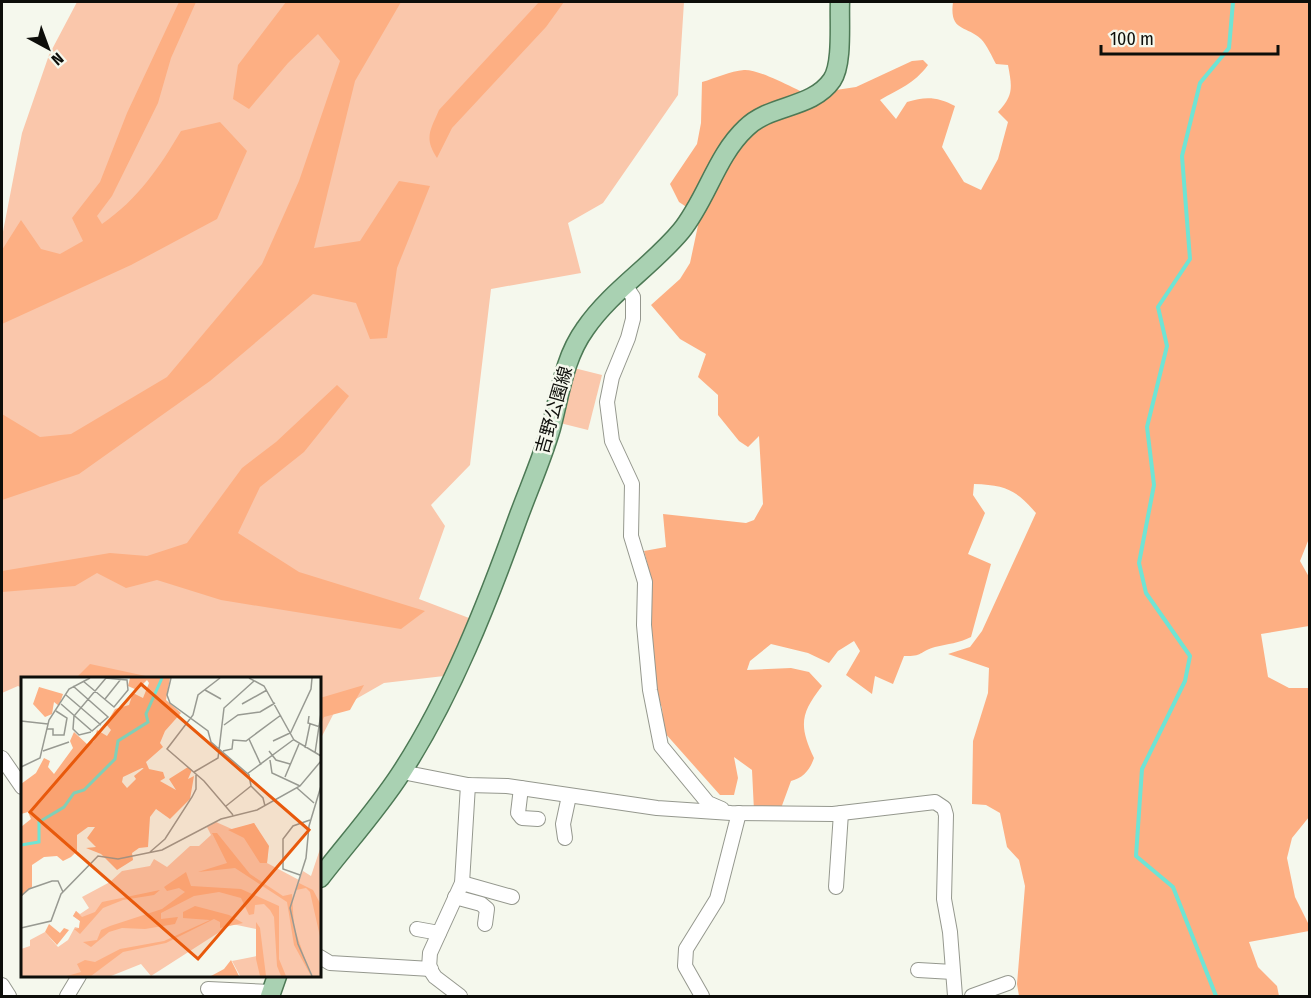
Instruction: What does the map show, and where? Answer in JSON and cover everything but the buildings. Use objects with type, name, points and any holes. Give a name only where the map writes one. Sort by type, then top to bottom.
[{"type":"main road","name":"吉野公園線","points":[[321,877],[402,772],[439,706],[512,536],[550,431],[570,356],[586,328],[625,285],[658,257],[682,229],[699,204],[727,151],[748,125],[761,117],[813,97],[832,80],[838,68],[840,2]]},
{"type":"street","points":[[625,285],[633,297],[633,319],[612,377],[607,402],[612,441],[632,484],[631,536],[645,582],[645,636],[651,690],[662,746],[708,803],[735,813]]},
{"type":"street","points":[[2,758],[21,786]]},
{"type":"street","points":[[402,772],[468,785],[521,788],[657,808],[735,813],[841,813],[935,802],[944,808],[944,899],[955,996]]},
{"type":"street","points":[[455,995],[435,977],[431,969],[430,953],[462,883],[468,785]]},
{"type":"street","points":[[521,788],[518,813],[522,818],[538,819]]},
{"type":"street","points":[[565,838],[563,824],[569,796]]},
{"type":"street","points":[[702,996],[685,966],[686,949],[717,899],[735,813]]},
{"type":"street","points":[[836,887],[841,813]]},
{"type":"street","points":[[462,883],[512,897]]},
{"type":"street","points":[[455,897],[481,904],[487,909],[485,924]]},
{"type":"street","points":[[417,929],[439,933]]},
{"type":"street","points":[[321,958],[330,963],[431,969]]},
{"type":"street","points":[[918,970],[953,972]]},
{"type":"street","points":[[67,996],[77,977]]},
{"type":"street","points":[[972,996],[1008,983]]},
{"type":"street","points":[[2,985],[9,996]]},
{"type":"street","points":[[208,990],[273,988]]},
{"type":"shaded area","points":[[77,2],[684,2],[678,95],[603,203],[568,223],[581,273],[491,289],[470,465],[431,505],[445,526],[419,599],[469,618],[444,676],[384,683],[335,711],[321,738],[321,677],[21,677],[21,688],[18,686],[2,693],[2,237],[22,133],[49,55]]},
{"type":"shaded area","points":[[179,2],[196,2],[171,58],[158,103],[112,196],[97,216],[102,224],[137,193],[156,170],[181,131],[220,122],[247,151],[217,219],[131,265],[2,324],[2,250],[21,220],[41,249],[60,254],[83,241],[72,218],[100,182],[127,113]]},
{"type":"shaded area","points":[[286,2],[401,2],[355,81],[314,248],[360,241],[399,181],[430,186],[397,268],[387,338],[370,339],[356,303],[313,294],[210,381],[79,474],[2,500],[2,414],[40,437],[71,434],[167,377],[262,264],[299,181],[340,61],[318,34],[288,63],[249,109],[233,99],[238,65]]},
{"type":"shaded area","points":[[539,2],[564,2],[546,27],[452,128],[437,158],[431,145],[430,134],[439,110]]},
{"type":"shaded area","points":[[953,2],[1309,2],[1310,536],[1300,561],[1309,577],[1309,626],[1261,634],[1268,677],[1289,688],[1309,688],[1309,817],[1292,838],[1287,858],[1295,897],[1309,925],[1309,931],[1249,942],[1258,967],[1277,986],[1279,996],[1019,996],[1017,984],[1025,886],[1019,860],[1007,847],[1000,813],[986,805],[972,804],[973,741],[988,693],[989,668],[948,654],[970,647],[982,631],[1036,513],[1009,490],[974,484],[973,495],[985,513],[968,554],[991,564],[971,637],[930,649],[918,655],[904,656],[893,684],[875,676],[872,694],[846,675],[860,651],[854,641],[838,651],[829,663],[808,653],[771,644],[750,661],[747,670],[791,668],[809,672],[822,686],[809,705],[804,720],[806,737],[814,758],[806,773],[791,781],[780,811],[754,811],[752,770],[734,757],[738,778],[734,795],[720,795],[664,732],[662,708],[650,675],[648,566],[644,551],[666,547],[663,514],[746,523],[754,520],[763,504],[759,436],[748,447],[739,441],[718,415],[718,395],[698,377],[706,354],[680,339],[651,305],[680,279],[690,263],[700,216],[679,202],[670,184],[697,144],[701,123],[702,82],[734,72],[751,71],[771,77],[820,100],[836,90],[856,87],[912,61],[923,60],[928,65],[917,77],[906,86],[880,100],[896,119],[907,102],[914,100],[932,98],[955,106],[942,147],[964,182],[981,190],[998,159],[1008,122],[998,112],[1007,101],[1011,90],[1008,65],[996,64],[981,39],[956,23],[952,12]]},
{"type":"shaded area","points":[[574,368],[602,375],[588,430],[560,423]]},
{"type":"shaded area","points":[[337,385],[349,396],[304,452],[260,487],[238,533],[299,572],[425,611],[401,629],[221,600],[157,580],[126,588],[97,573],[75,586],[2,592],[2,571],[110,553],[147,556],[187,543],[242,468],[276,442]]},
{"type":"shaded area","points":[[90,664],[150,677],[77,677]]},
{"type":"shaded area","points":[[364,685],[350,710],[324,717],[321,724],[321,698]]},
{"type":"waterway","points":[[1216,996],[1173,887],[1136,856],[1142,769],[1185,681],[1190,656],[1146,593],[1139,563],[1154,485],[1147,427],[1167,346],[1158,307],[1190,259],[1182,156],[1200,83],[1229,48],[1233,2]]}]
